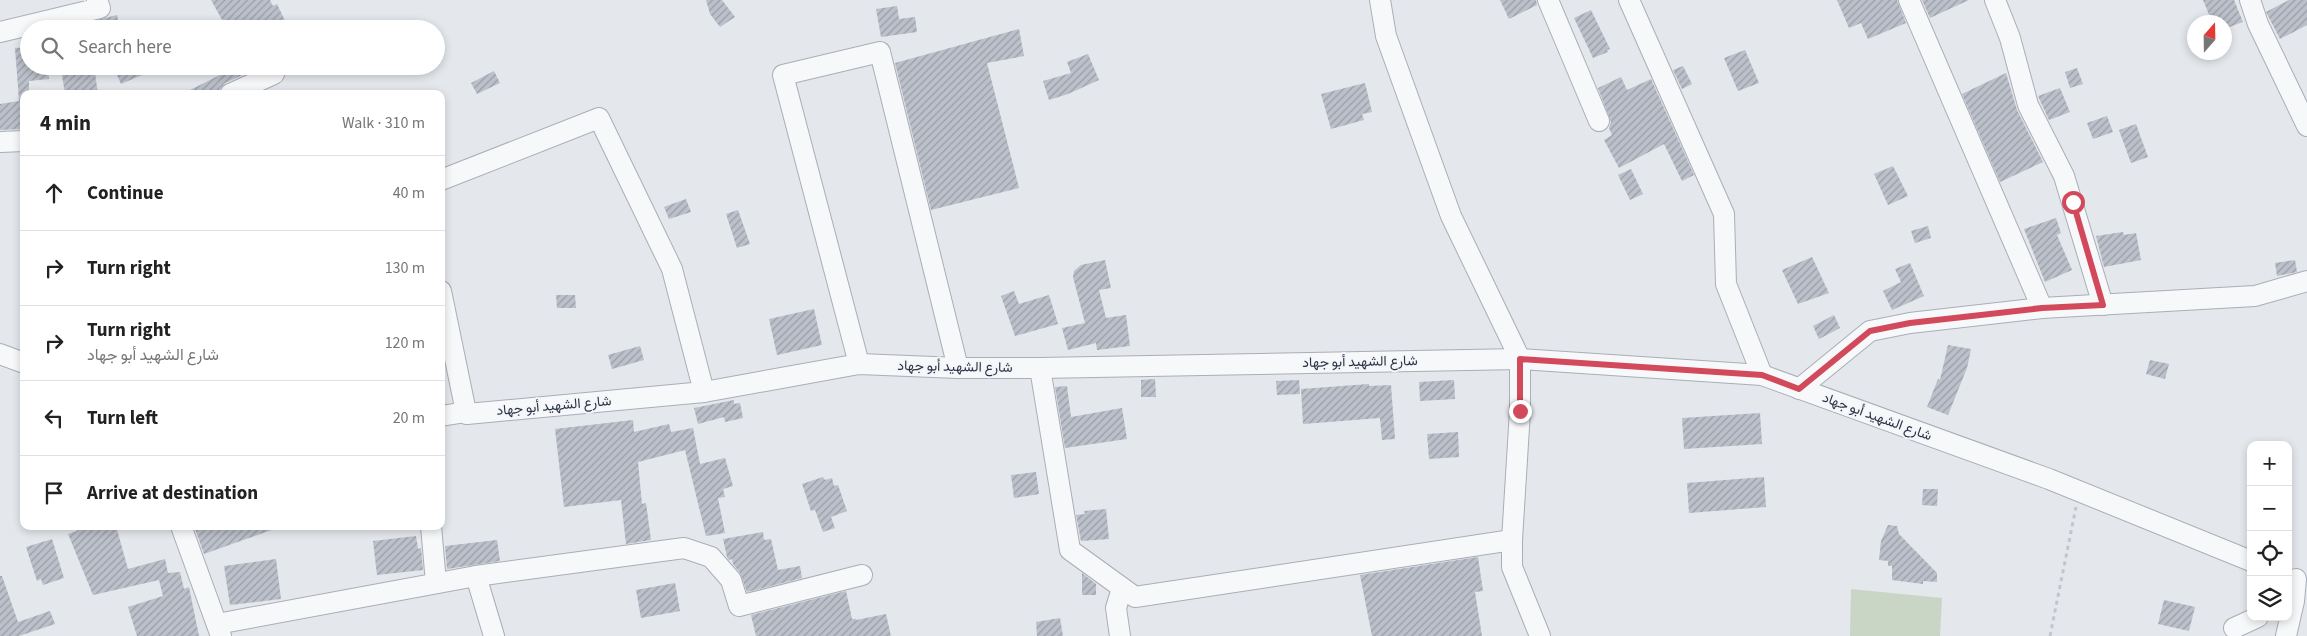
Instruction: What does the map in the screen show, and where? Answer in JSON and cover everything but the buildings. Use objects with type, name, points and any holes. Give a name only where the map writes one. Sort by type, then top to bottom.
[{"type":"street","points":[[50,20],[100,8],[97,0]]},
{"type":"street","points":[[1380,0],[1386,36],[1451,216],[1520,359],[1520,411],[1512,567],[1540,636]]},
{"type":"street","points":[[1548,0],[1599,121]]},
{"type":"street","points":[[1629,0],[1724,214],[1726,284],[1762,375]]},
{"type":"street","points":[[1909,0],[2042,308]]},
{"type":"street","points":[[1994,0],[2010,38],[2028,105],[2064,176],[2103,305]]},
{"type":"street","points":[[2250,0],[2258,24],[2307,126]]},
{"type":"street","points":[[0,32],[20,27]]},
{"type":"street","points":[[859,364],[783,75],[880,52],[958,368]]},
{"type":"street","points":[[239,90],[272,75]]},
{"type":"street","points":[[445,178],[600,118],[672,269],[704,392]]},
{"type":"street","points":[[0,142],[20,141]]},
{"type":"street","points":[[1799,389],[1870,331],[1910,323],[2042,308],[2255,296],[2307,281]]},
{"type":"street","points":[[445,310],[466,412]]},
{"type":"street","points":[[0,354],[20,362]]},
{"type":"street","name":"شارع الشهيد أبو جهاد","points":[[445,415],[704,392],[859,364],[958,368],[1040,368],[1520,359],[1762,375],[2079,492],[2247,559]]},
{"type":"street","points":[[1040,368],[1070,550],[1135,597],[1512,540]]},
{"type":"street","points":[[182,530],[219,630],[476,576],[684,548],[711,557],[731,580],[739,606],[862,576]]},
{"type":"street","points":[[431,530],[436,584]]},
{"type":"street","points":[[476,576],[494,636]]},
{"type":"street","points":[[2292,598],[2297,579]]},
{"type":"street","points":[[1120,636],[1116,608],[1122,588]]},
{"type":"street","points":[[2234,628],[2249,621]]},
{"type":"street","points":[[2286,636],[2288,621]]},
{"type":"path","points":[[2050,636],[2079,492]]},
{"type":"green space","points":[[1851,589],[1942,598],[1940,636],[1850,636]]},
{"type":"route","points":[[1520,411],[1520,359],[1762,375],[1799,389],[1870,331],[1910,323],[2042,308],[2103,305],[2073,202]]}]
